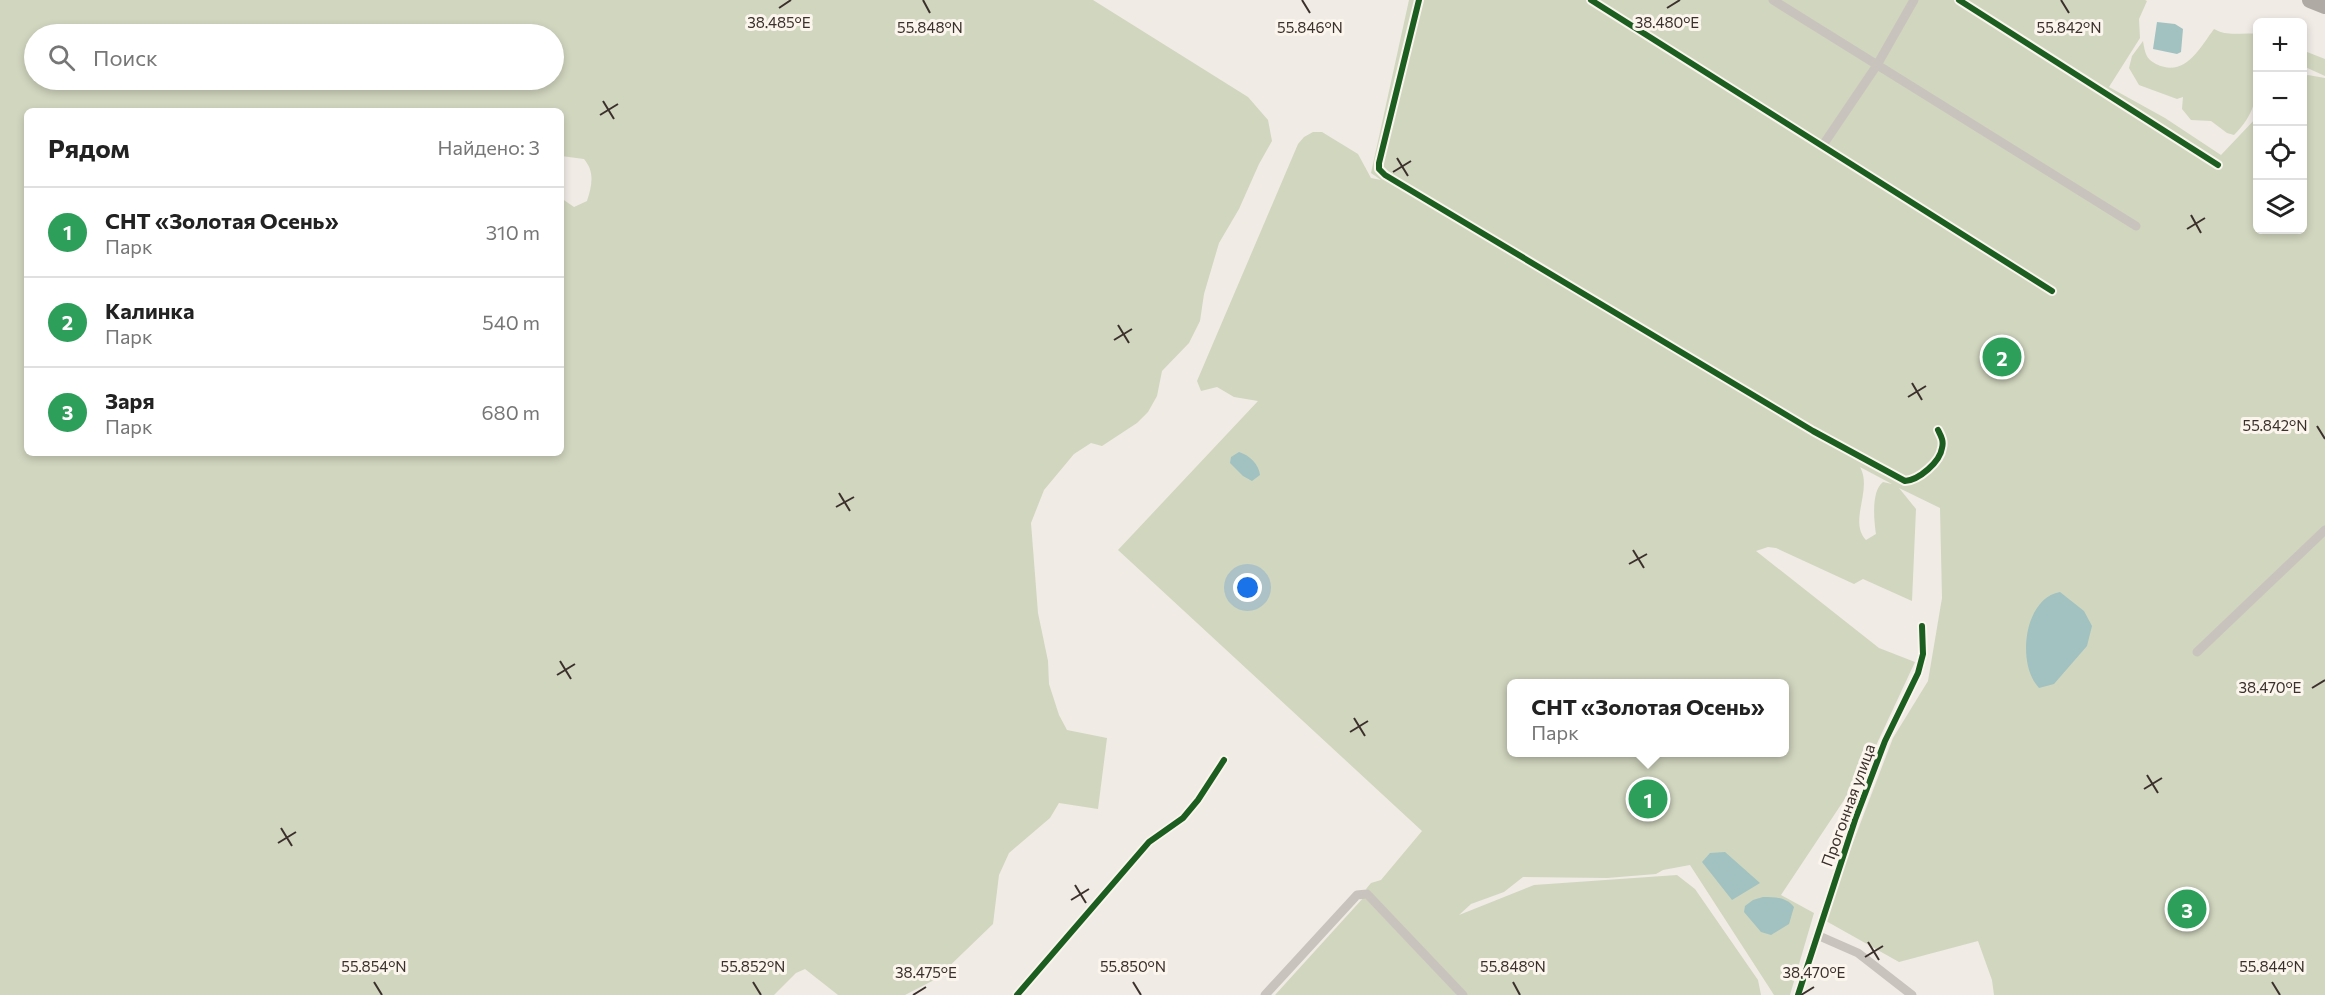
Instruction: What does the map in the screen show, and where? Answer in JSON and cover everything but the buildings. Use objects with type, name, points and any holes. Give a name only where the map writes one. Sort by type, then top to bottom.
[{"type":"highway","points":[[2310,0],[2325,6]]},
{"type":"street","points":[[1419,0],[1379,163],[1379,170],[1385,175],[1804,425],[1905,481],[1923,475],[1941,453],[1943,446],[1938,430]]},
{"type":"street","points":[[1591,0],[2052,291]]},
{"type":"street","points":[[1773,0],[2136,226]]},
{"type":"street","points":[[1823,145],[1877,65],[1914,0]]},
{"type":"street","points":[[1959,0],[2218,165]]},
{"type":"street","points":[[2197,652],[2325,530]]},
{"type":"street","name":"Прогонная улица","points":[[1798,995],[1854,820],[1885,741],[1918,673],[1923,654],[1922,626]]},
{"type":"street","points":[[1017,995],[1149,842],[1183,818],[1198,800],[1224,760]]},
{"type":"street","points":[[1265,995],[1357,895],[1367,894],[1463,995]]},
{"type":"street","points":[[1817,935],[1858,953],[1912,995]]},
{"type":"green space","points":[[0,0],[1093,0],[1248,97],[1268,120],[1272,141],[1239,209],[1219,243],[1204,294],[1200,321],[1189,343],[1162,371],[1157,396],[1148,412],[1137,423],[1102,446],[1091,443],[1074,454],[1044,490],[1031,523],[1038,613],[1048,661],[1049,684],[1059,715],[1067,730],[1107,738],[1098,809],[1059,803],[1050,818],[1009,853],[999,875],[993,924],[936,979],[905,995],[838,995],[805,969],[796,973],[774,995],[0,995]]},
{"type":"green space","points":[[1409,0],[2145,0],[2147,1],[2139,19],[2140,38],[2109,87],[2165,118],[2221,155],[2253,121],[2253,234],[2307,234],[2307,75],[2325,78],[2325,995],[1994,995],[1992,980],[1978,941],[1899,962],[1826,921],[1893,738],[1928,681],[1942,598],[1940,508],[1899,488],[1916,509],[1912,601],[1863,579],[1854,584],[1776,548],[1768,547],[1756,551],[1879,648],[1915,662],[1866,767],[1781,895],[1814,913],[1790,995],[1774,995],[1690,865],[1663,870],[1656,874],[1607,878],[1523,877],[1504,892],[1471,904],[1459,915],[1534,885],[1677,875],[1695,889],[1758,980],[1761,995],[1467,995],[1366,889],[1371,883],[1381,880],[1422,831],[1118,550],[1258,401],[1234,397],[1217,387],[1201,391],[1197,381],[1298,144],[1313,132],[1322,132],[1358,154],[1371,178],[1381,180],[1371,173]],"holes":[[[1860,467],[1892,484],[1883,482],[1879,486],[1874,506],[1876,534],[1866,540],[1859,524],[1864,485]]]},
{"type":"green space","points":[[2214,29],[2230,34],[2253,34],[2253,106],[2244,124],[2234,135],[2227,133],[2211,121],[2191,120],[2182,109],[2183,97],[2177,99],[2139,85],[2129,68],[2132,56],[2143,41],[2144,49],[2150,60],[2166,67],[2183,64],[2197,53]]},
{"type":"green space","points":[[2307,52],[2325,59],[2325,76],[2307,68]]},
{"type":"green space","points":[[1364,897],[1458,995],[1275,995]]},
{"type":"water","points":[[2157,22],[2175,24],[2183,29],[2181,52],[2177,54],[2153,49]]},
{"type":"water","points":[[1239,452],[1250,458],[1258,467],[1260,475],[1252,481],[1243,476],[1230,463],[1231,457]]},
{"type":"water","points":[[2060,592],[2084,611],[2092,626],[2087,646],[2054,684],[2039,688],[2028,664],[2027,633],[2038,606],[2048,597]]},
{"type":"water","points":[[1725,852],[1760,883],[1732,900],[1702,862],[1710,853]]},
{"type":"water","points":[[1763,897],[1784,899],[1794,907],[1789,924],[1771,935],[1761,932],[1744,912],[1745,906]]},
{"type":"cycle path","points":[[1419,0],[1379,163],[1379,169],[1385,175],[1813,431],[1905,481],[1922,474],[1937,459],[1943,443],[1938,430]]},
{"type":"cycle path","points":[[1591,0],[2052,291]]},
{"type":"cycle path","points":[[1959,0],[2218,165]]},
{"type":"cycle path","points":[[1798,995],[1855,820],[1885,741],[1918,673],[1923,654],[1922,626]]},
{"type":"cycle path","points":[[1017,995],[1149,842],[1183,818],[1198,800],[1224,760]]},
{"type":"place","name":"Калинка","points":[[2002,357]]},
{"type":"place","name":"СНТ «Золотая Осень»","points":[[1648,799]]},
{"type":"place","name":"Заря","points":[[2187,909]]}]
